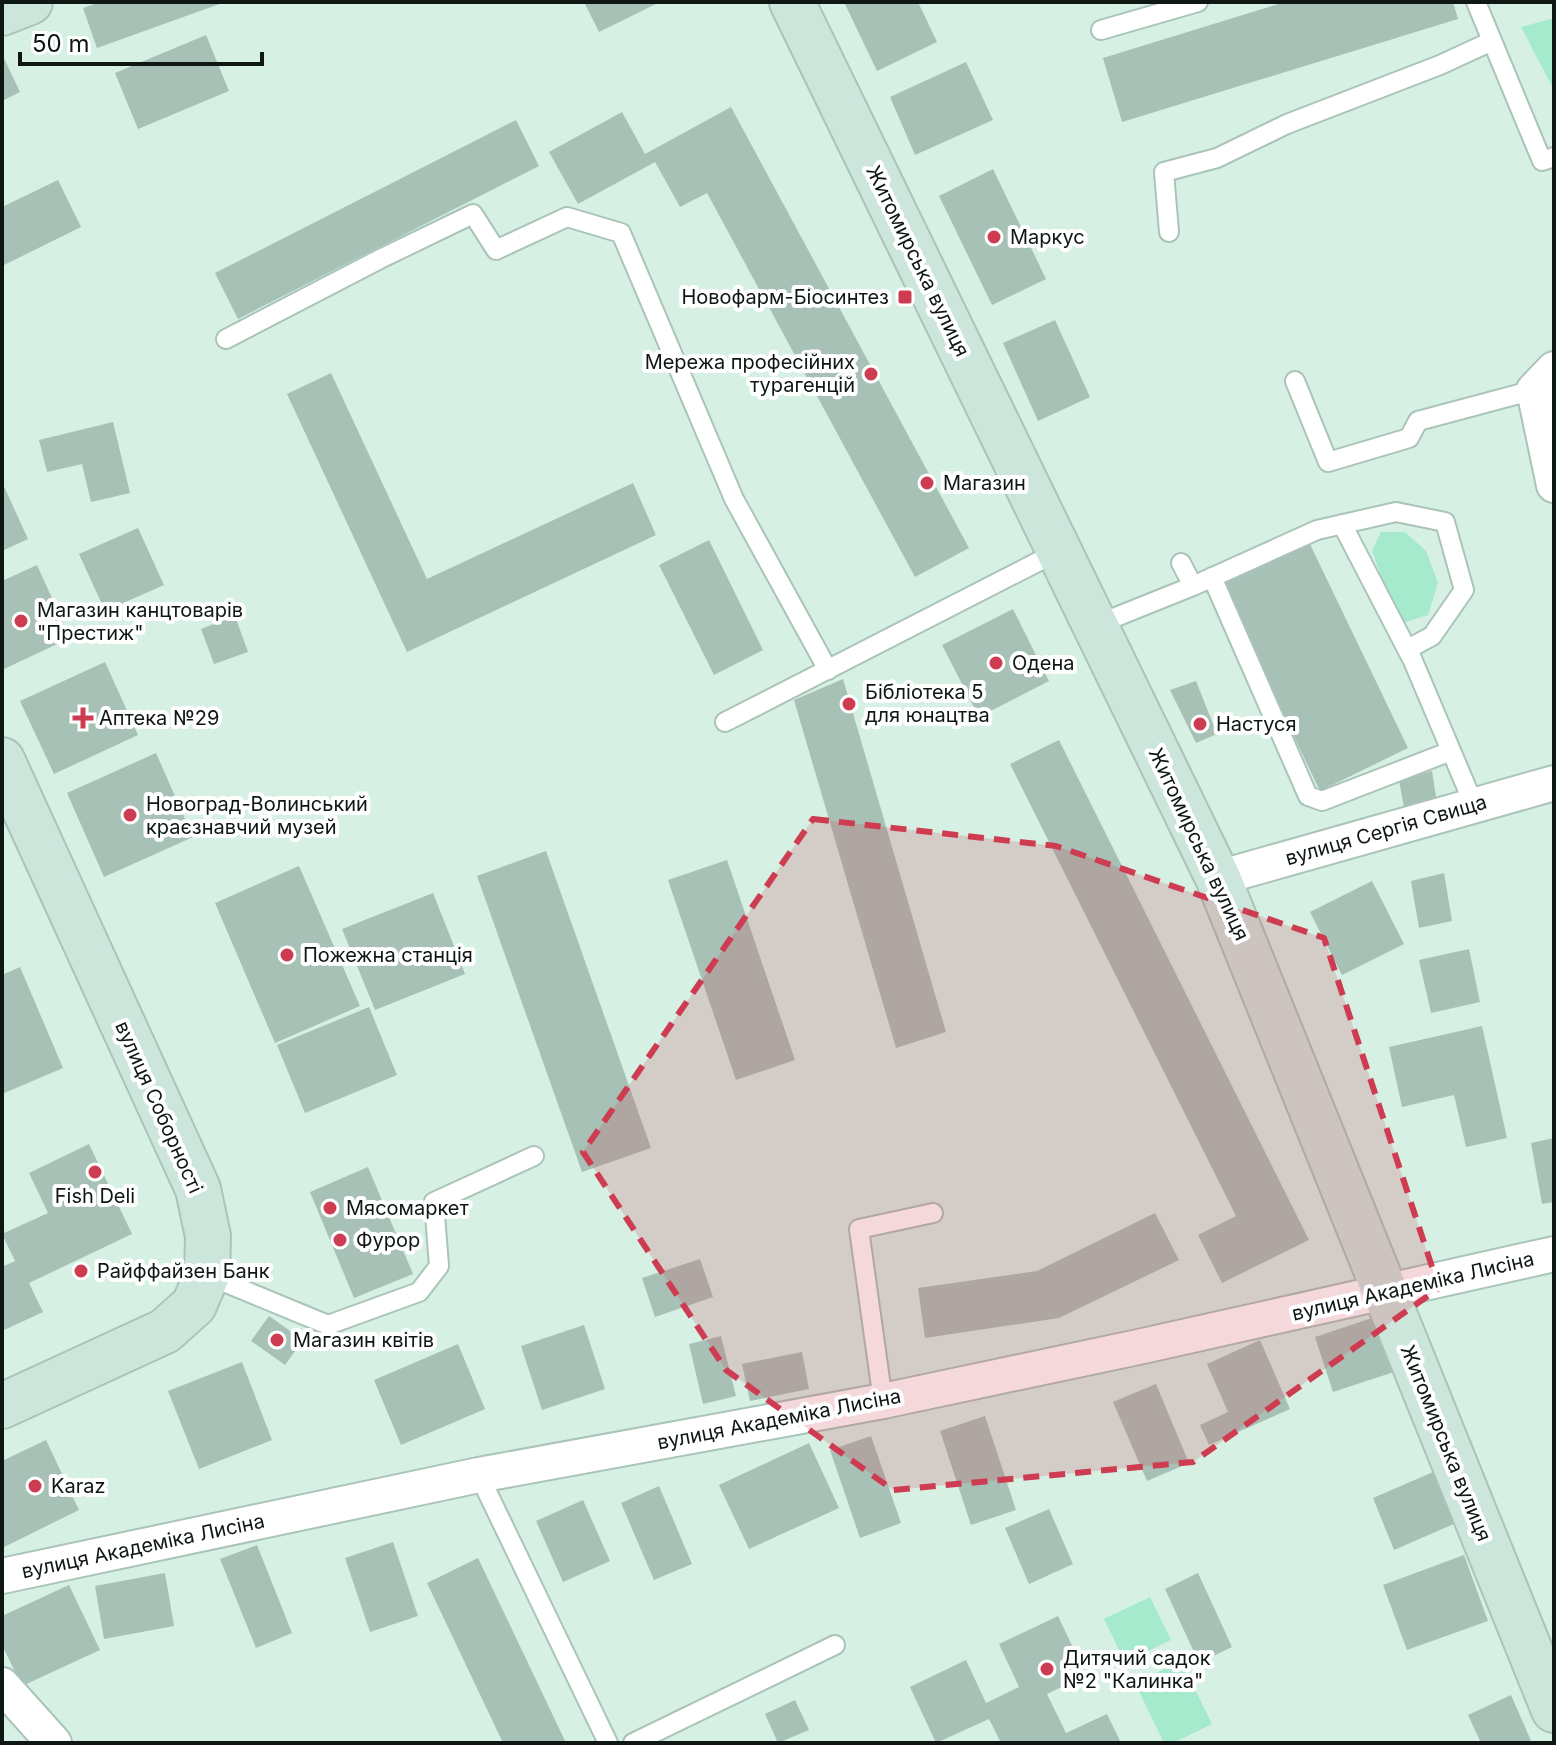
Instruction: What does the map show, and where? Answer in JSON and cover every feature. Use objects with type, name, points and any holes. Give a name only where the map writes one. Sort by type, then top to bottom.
[{"type":"main road","points":[[2,13],[30,2]]},
{"type":"main road","name":"Житомирська вулиця","points":[[792,2],[1218,878],[1554,1710]]},
{"type":"main road","name":"вулиця Соборності","points":[[2,760],[198,1189],[208,1236],[207,1275],[194,1305],[165,1331],[2,1406]]},
{"type":"street","points":[[1544,379],[1554,485]]},
{"type":"street","name":"вулиця Сергія Свища","points":[[1218,878],[1554,783]]},
{"type":"street","name":"вулиця Академіка Лисіна","points":[[2,1576],[479,1475],[883,1401],[1554,1254]]},
{"type":"street","points":[[2,1685],[54,1743]]},
{"type":"lane","points":[[1101,30],[1198,2]]},
{"type":"lane","points":[[1476,2],[1542,161],[1554,157]]},
{"type":"lane","points":[[1169,232],[1164,172],[1217,158],[1287,124],[1440,65],[1492,41]]},
{"type":"lane","points":[[226,339],[473,214],[496,250],[567,217],[621,233],[734,499],[828,670]]},
{"type":"lane","points":[[1295,381],[1328,462],[1409,438],[1418,421],[1544,379]]},
{"type":"lane","points":[[1096,625],[1193,586],[1317,530],[1396,512],[1445,522],[1464,590],[1432,636],[1408,649]]},
{"type":"lane","points":[[1342,524],[1408,649],[1474,805]]},
{"type":"lane","points":[[725,722],[1059,551]]},
{"type":"lane","points":[[1181,563],[1193,586]]},
{"type":"lane","points":[[1212,577],[1308,796],[1322,801],[1451,751]]},
{"type":"lane","points":[[207,1275],[328,1325],[419,1292],[439,1266],[434,1202],[534,1156]]},
{"type":"lane","points":[[883,1401],[859,1229],[933,1213]]},
{"type":"lane","points":[[479,1475],[608,1743]]},
{"type":"lane","points":[[633,1743],[835,1645]]},
{"type":"highlighted area","points":[[813,819],[1056,846],[1324,938],[1439,1288],[1193,1462],[893,1490],[726,1370],[583,1152]]},
{"type":"green space","points":[[1554,18],[1554,90],[1521,27]]},
{"type":"green space","points":[[1381,532],[1405,532],[1426,551],[1438,583],[1428,615],[1405,622],[1384,584],[1372,551]]},
{"type":"green space","points":[[1150,1597],[1171,1640],[1125,1662],[1104,1619]]},
{"type":"green space","points":[[1181,1661],[1212,1724],[1173,1743],[1164,1743],[1135,1683]]},
{"type":"building","points":[[100,2],[225,2],[97,48],[83,8]]},
{"type":"building","points":[[584,2],[660,2],[599,32]]},
{"type":"building","points":[[844,2],[918,2],[937,42],[877,71]]},
{"type":"building","points":[[1285,2],[1453,2],[1458,19],[1122,122],[1103,58]]},
{"type":"building","points":[[206,35],[229,91],[138,129],[115,73]]},
{"type":"building","points":[[2,54],[20,92],[2,101]]},
{"type":"building","points":[[966,62],[993,120],[915,155],[890,97]]},
{"type":"building","points":[[731,107],[969,548],[915,577],[707,193],[680,207],[655,162],[578,204],[549,152],[622,112],[645,154]]},
{"type":"building","points":[[516,120],[539,166],[238,319],[215,273]]},
{"type":"building","points":[[993,169],[1046,279],[992,305],[939,196]]},
{"type":"building","points":[[58,180],[81,227],[2,266],[2,207]]},
{"type":"building","points":[[1055,320],[1090,397],[1038,421],[1003,343]]},
{"type":"building","points":[[331,373],[427,579],[633,483],[656,535],[407,652],[287,394]]},
{"type":"building","points":[[113,422],[130,493],[91,502],[82,464],[47,472],[39,440]]},
{"type":"building","points":[[2,482],[28,539],[2,551]]},
{"type":"building","points":[[138,528],[164,585],[105,611],[79,554]]},
{"type":"building","points":[[1307,538],[1408,748],[1320,791],[1219,580]]},
{"type":"building","points":[[709,540],[763,650],[714,675],[659,565]]},
{"type":"building","points":[[37,565],[70,638],[4,669],[2,581]]},
{"type":"building","name":"Одена","points":[[1013,609],[1049,681],[979,717],[942,645]]},
{"type":"building","points":[[235,616],[248,652],[214,664],[201,629]]},
{"type":"building","points":[[105,662],[138,735],[54,774],[20,701]]},
{"type":"building","points":[[843,679],[946,1032],[896,1048],[794,700]]},
{"type":"building","points":[[1196,681],[1217,734],[1196,743],[1170,690]]},
{"type":"building","points":[[1059,740],[1309,1240],[1222,1283],[1198,1235],[1236,1216],[1010,764]]},
{"type":"building","name":"Новоград-Волинський краєзнавчий музей","points":[[156,753],[193,837],[104,877],[67,793]]},
{"type":"building","points":[[1432,771],[1436,797],[1404,808],[1399,780]]},
{"type":"building","points":[[546,851],[651,1148],[582,1172],[477,876]]},
{"type":"building","points":[[727,860],[795,1060],[736,1080],[668,880]]},
{"type":"building","name":"Пожежна станція","points":[[299,866],[360,1006],[275,1043],[215,903]]},
{"type":"building","points":[[1444,873],[1452,921],[1419,928],[1411,881]]},
{"type":"building","points":[[1372,881],[1404,944],[1342,975],[1310,912]]},
{"type":"building","points":[[433,893],[465,974],[375,1010],[342,929]]},
{"type":"building","points":[[1469,949],[1480,1002],[1431,1013],[1419,960]]},
{"type":"building","points":[[20,967],[63,1068],[2,1094],[2,975]]},
{"type":"building","points":[[369,1007],[397,1075],[305,1113],[277,1045]]},
{"type":"building","points":[[1482,1026],[1507,1138],[1466,1147],[1454,1095],[1402,1107],[1389,1047]]},
{"type":"building","points":[[1554,1138],[1554,1202],[1542,1204],[1531,1143]]},
{"type":"building","points":[[89,1144],[132,1234],[29,1283],[43,1312],[2,1331],[2,1267],[15,1261],[2,1234],[48,1213],[29,1173]]},
{"type":"building","points":[[368,1167],[413,1274],[354,1298],[310,1192]]},
{"type":"building","points":[[1155,1213],[1179,1260],[1059,1318],[925,1338],[918,1288],[1037,1271]]},
{"type":"building","points":[[700,1259],[713,1297],[655,1317],[642,1278]]},
{"type":"building","points":[[1381,1315],[1400,1370],[1333,1392],[1315,1337]]},
{"type":"building","name":"Магазин квітів","points":[[269,1316],[303,1340],[285,1365],[251,1341]]},
{"type":"building","points":[[584,1325],[605,1389],[542,1410],[521,1346]]},
{"type":"building","points":[[721,1336],[736,1396],[703,1404],[689,1344]]},
{"type":"building","points":[[1260,1340],[1290,1409],[1209,1445],[1200,1425],[1228,1412],[1207,1364]]},
{"type":"building","points":[[458,1344],[485,1409],[401,1445],[374,1380]]},
{"type":"building","points":[[802,1352],[809,1389],[750,1401],[742,1364]]},
{"type":"building","points":[[242,1362],[272,1440],[199,1469],[168,1391]]},
{"type":"building","points":[[1156,1384],[1189,1463],[1147,1481],[1113,1402]]},
{"type":"building","points":[[985,1416],[1016,1510],[971,1525],[940,1431]]},
{"type":"building","points":[[871,1436],[901,1523],[860,1538],[830,1450]]},
{"type":"building","name":"Karaz","points":[[46,1440],[79,1510],[2,1548],[2,1461]]},
{"type":"building","points":[[809,1443],[839,1508],[749,1549],[719,1485]]},
{"type":"building","points":[[1433,1472],[1456,1523],[1394,1550],[1373,1498]]},
{"type":"building","points":[[659,1486],[692,1564],[654,1580],[621,1503]]},
{"type":"building","points":[[583,1500],[610,1561],[563,1582],[536,1521]]},
{"type":"building","points":[[1049,1509],[1073,1564],[1029,1584],[1005,1528]]},
{"type":"building","points":[[393,1542],[418,1616],[370,1632],[345,1558]]},
{"type":"building","points":[[257,1545],[292,1633],[256,1648],[220,1559]]},
{"type":"building","points":[[1464,1555],[1488,1621],[1407,1650],[1383,1585]]},
{"type":"building","points":[[478,1558],[566,1743],[503,1743],[427,1583]]},
{"type":"building","points":[[165,1573],[174,1626],[104,1639],[95,1586]]},
{"type":"building","points":[[1198,1573],[1232,1647],[1199,1663],[1165,1589]]},
{"type":"building","points":[[69,1585],[100,1650],[22,1686],[2,1645],[2,1616]]},
{"type":"building","points":[[1058,1616],[1086,1675],[1047,1694],[1066,1733],[1107,1714],[1121,1743],[1001,1743],[989,1719],[936,1743],[910,1687],[966,1660],[986,1703],[1019,1687],[999,1644]]},
{"type":"building","points":[[1511,1695],[1532,1743],[1481,1743],[1468,1715]]},
{"type":"building","points":[[795,1700],[809,1730],[778,1743],[765,1714]]},
{"type":"place","name":"Маркус","points":[[994,237]]},
{"type":"place","name":"Новофарм-Біосинтез","points":[[905,297]]},
{"type":"place","name":"Мережа професійних турагенцій","points":[[871,374]]},
{"type":"place","name":"Магазин","points":[[927,483]]},
{"type":"place","name":"Магазин канцтоварів \"Престиж\"","points":[[21,621]]},
{"type":"place","name":"Одена","points":[[996,663]]},
{"type":"place","name":"Бібліотека 5 для юнацтва","points":[[849,704]]},
{"type":"place","name":"Аптека №29","points":[[83,718]]},
{"type":"place","name":"Настуся","points":[[1200,724]]},
{"type":"place","name":"Новоград-Волинський краєзнавчий музей","points":[[130,815]]},
{"type":"place","name":"Пожежна станція","points":[[287,955]]},
{"type":"place","name":"Fish Deli","points":[[95,1172]]},
{"type":"place","name":"Мясомаркет","points":[[330,1208]]},
{"type":"place","name":"Фурор","points":[[340,1240]]},
{"type":"place","name":"Райффайзен Банк","points":[[81,1271]]},
{"type":"place","name":"Магазин квітів","points":[[277,1340]]},
{"type":"place","name":"Karaz","points":[[35,1486]]},
{"type":"place","name":"Дитячий садок №2 \"Калинка\"","points":[[1047,1669]]}]
